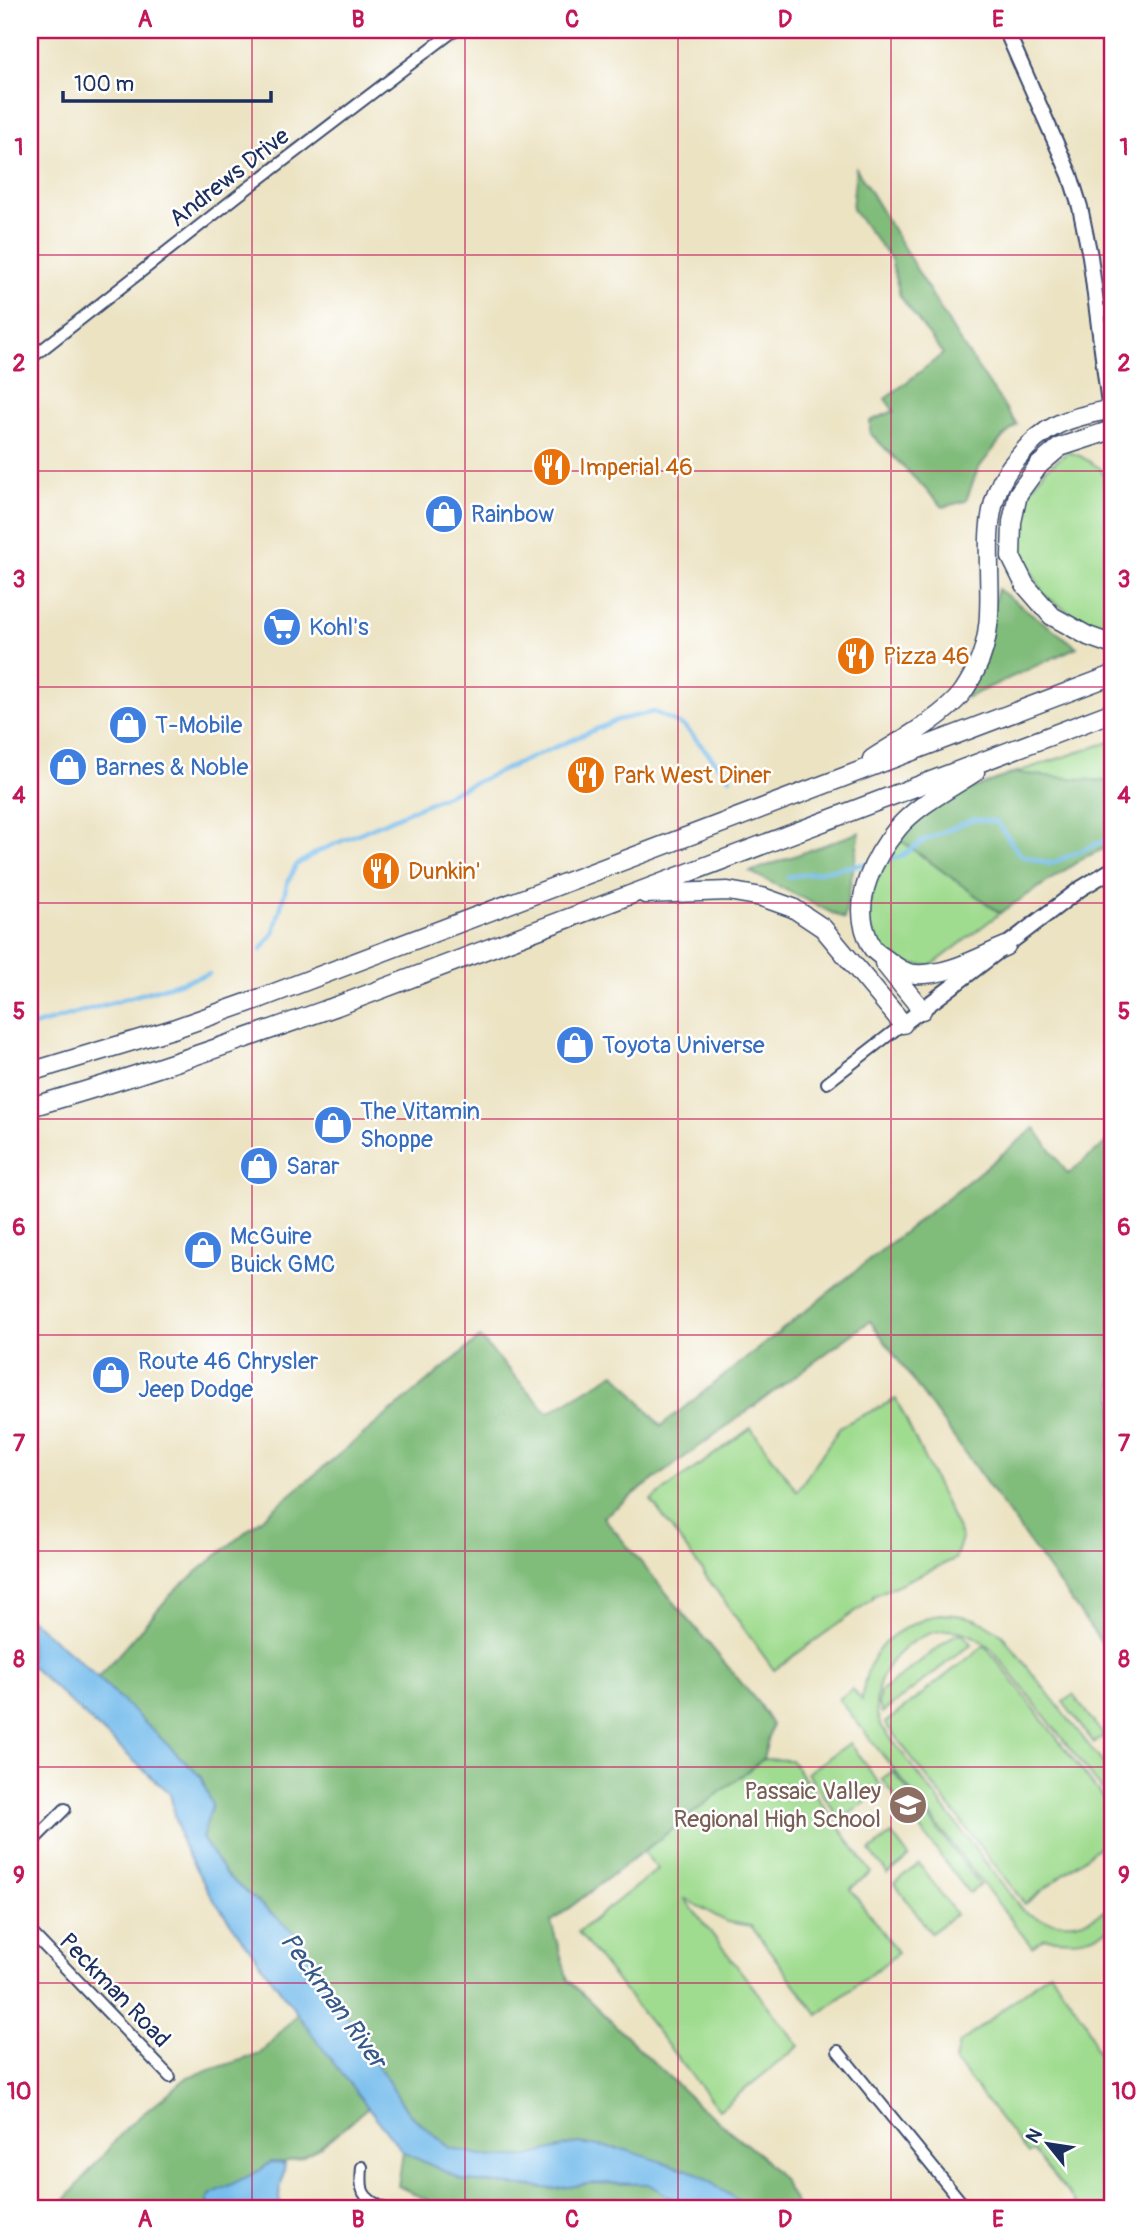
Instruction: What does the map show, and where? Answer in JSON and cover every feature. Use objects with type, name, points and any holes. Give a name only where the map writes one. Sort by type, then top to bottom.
[{"type":"highway","points":[[845,776],[930,721],[962,694],[977,667],[988,631],[990,527],[997,492],[1007,471],[1043,432],[1072,419],[1108,410]]},
{"type":"highway","points":[[1112,433],[1060,447],[1039,465],[1018,494],[1012,522],[1012,557],[1025,585],[1052,616],[1088,636],[1113,645]]},
{"type":"highway","points":[[30,1072],[173,1029],[237,1006],[1113,675]]},
{"type":"highway","points":[[30,1107],[85,1092],[234,1043],[337,1006],[1113,712]]},
{"type":"highway","points":[[922,1010],[873,950],[864,928],[863,904],[870,870],[900,825],[1002,754]]},
{"type":"highway","points":[[624,896],[728,891],[762,897],[793,908],[823,928],[903,1024]]},
{"type":"highway","points":[[873,950],[896,967],[912,974],[939,974],[1006,946]]},
{"type":"street","name":"Andrews Drive","points":[[30,359],[455,30]]},
{"type":"street","points":[[1006,30],[1070,174],[1086,230],[1112,433]]},
{"type":"street","points":[[1097,314],[1113,308]]},
{"type":"street","points":[[827,1083],[1080,889],[1113,869]]},
{"type":"street","points":[[30,1844],[65,1809]]},
{"type":"street","name":"Peckman Road","points":[[30,1931],[170,2077]]},
{"type":"street","points":[[838,2051],[966,2208]]},
{"type":"street","points":[[362,2167],[360,2189],[369,2201],[383,2208]]},
{"type":"green space","points":[[856,168],[957,337],[1017,425],[1003,437],[978,469],[966,501],[943,507],[870,433],[870,421],[894,411],[885,399],[943,354],[900,296],[891,259],[852,209]]},
{"type":"green space","points":[[1068,452],[1100,468],[1113,495],[1113,627],[1085,623],[1044,595],[1017,545],[1023,500],[1046,469]]},
{"type":"green space","points":[[998,589],[1077,647],[966,698]]},
{"type":"green space","points":[[1113,741],[1112,783],[1014,773]]},
{"type":"green space","points":[[1014,773],[1113,782],[1113,845],[1085,857],[1000,913],[899,839],[934,803]]},
{"type":"green space","points":[[860,832],[844,919],[750,872]]},
{"type":"green space","points":[[899,839],[1000,913],[931,966],[911,965],[882,952],[867,920],[872,889],[890,851]]},
{"type":"green space","points":[[1035,1128],[1068,1174],[1113,1137],[1113,1659],[870,1321],[603,1517],[759,1704],[772,1725],[763,1759],[551,1922],[568,1980],[699,2106],[762,2157],[783,2180],[798,2208],[748,2208],[697,2173],[579,2143],[529,2156],[492,2157],[450,2148],[408,2113],[295,1933],[227,1876],[202,1838],[211,1805],[201,1777],[98,1678],[174,1591],[480,1338],[548,1413],[615,1373],[661,1426]]},
{"type":"green space","points":[[896,1399],[962,1538],[955,1559],[873,1596],[874,1598],[774,1670],[651,1500],[751,1428],[797,1491],[841,1426]]},
{"type":"green space","points":[[939,1614],[974,1619],[1003,1636],[1113,1776],[1113,1803],[992,1649],[967,1634],[943,1631],[928,1634],[902,1650],[892,1661],[878,1688],[876,1706],[880,1724],[1023,1911],[1046,1921],[1069,1923],[1092,1918],[1113,1904],[1113,1926],[1105,1931],[1080,1939],[1045,1938],[1032,1947],[839,1699],[852,1689],[862,1700],[869,1667],[884,1643],[908,1626]]},
{"type":"green space","points":[[956,1634],[963,1634],[971,1644],[882,1713],[878,1704],[880,1692]]},
{"type":"green space","points":[[985,1645],[1113,1811],[1113,1836],[1025,1904],[885,1723]]},
{"type":"green space","points":[[1073,1695],[1104,1736],[1094,1743],[1063,1702]]},
{"type":"green space","points":[[850,1743],[883,1789],[841,1820],[807,1773]]},
{"type":"green space","points":[[763,1759],[791,1760],[871,1872],[850,1889],[898,1953],[818,2015],[751,1926],[727,1922],[684,1898],[799,2046],[719,2110],[578,1932],[658,1869],[643,1852]]},
{"type":"green space","points":[[893,1771],[980,1885],[969,1893],[882,1779]]},
{"type":"green space","points":[[892,1834],[909,1857],[888,1874],[870,1851]]},
{"type":"green space","points":[[919,1864],[956,1914],[931,1933],[894,1883]]},
{"type":"green space","points":[[1050,1972],[1086,2022],[1095,2049],[1113,2070],[1113,2208],[1080,2208],[1033,2151],[1028,2154],[955,2061],[959,2044]]},
{"type":"green space","points":[[298,2013],[368,2107],[324,2144],[298,2158],[271,2162],[207,2201],[211,2208],[58,2208],[127,2127],[188,2077],[260,2054]]},
{"type":"green space","points":[[403,2152],[465,2181],[556,2189],[593,2183],[648,2184],[689,2208],[443,2208],[398,2186]]},
{"type":"water","name":"Peckman River","points":[[30,1619],[88,1668],[201,1777],[212,1805],[202,1838],[227,1876],[295,1933],[408,2113],[450,2148],[492,2157],[529,2156],[579,2143],[626,2150],[697,2173],[748,2208],[689,2208],[648,2184],[593,2183],[556,2189],[465,2181],[403,2152],[335,2065],[211,1896],[182,1844],[170,1794],[30,1665]]},
{"type":"water","points":[[271,2162],[285,2164],[279,2196],[281,2208],[211,2208],[207,2201],[211,2194],[259,2171]]},
{"type":"waterway","points":[[261,950],[274,932],[287,884],[296,865],[319,851],[617,720],[654,712],[685,727],[730,778]]},
{"type":"waterway","points":[[883,860],[900,857],[925,840],[973,819],[997,822],[1020,855],[1050,864],[1113,837]]},
{"type":"waterway","points":[[788,877],[871,863]]},
{"type":"waterway","points":[[30,1027],[209,974]]},
{"type":"place","name":"Imperial 46","points":[[552,467]]},
{"type":"place","name":"Rainbow","points":[[444,514]]},
{"type":"place","name":"Kohl's","points":[[282,627]]},
{"type":"place","name":"Pizza 46","points":[[856,656]]},
{"type":"place","name":"T-Mobile","points":[[128,725]]},
{"type":"place","name":"Barnes & Noble","points":[[68,767]]},
{"type":"place","name":"Park West Diner","points":[[586,775]]},
{"type":"place","name":"Dunkin'","points":[[381,871]]},
{"type":"place","name":"Toyota Universe","points":[[575,1045]]},
{"type":"place","name":"The Vitamin Shoppe","points":[[333,1125]]},
{"type":"place","name":"Sarar","points":[[259,1166]]},
{"type":"place","name":"McGuire Buick GMC","points":[[203,1250]]},
{"type":"place","name":"Route 46 Chrysler Jeep Dodge","points":[[111,1375]]},
{"type":"place","name":"Passaic Valley Regional High School","points":[[908,1805]]}]
